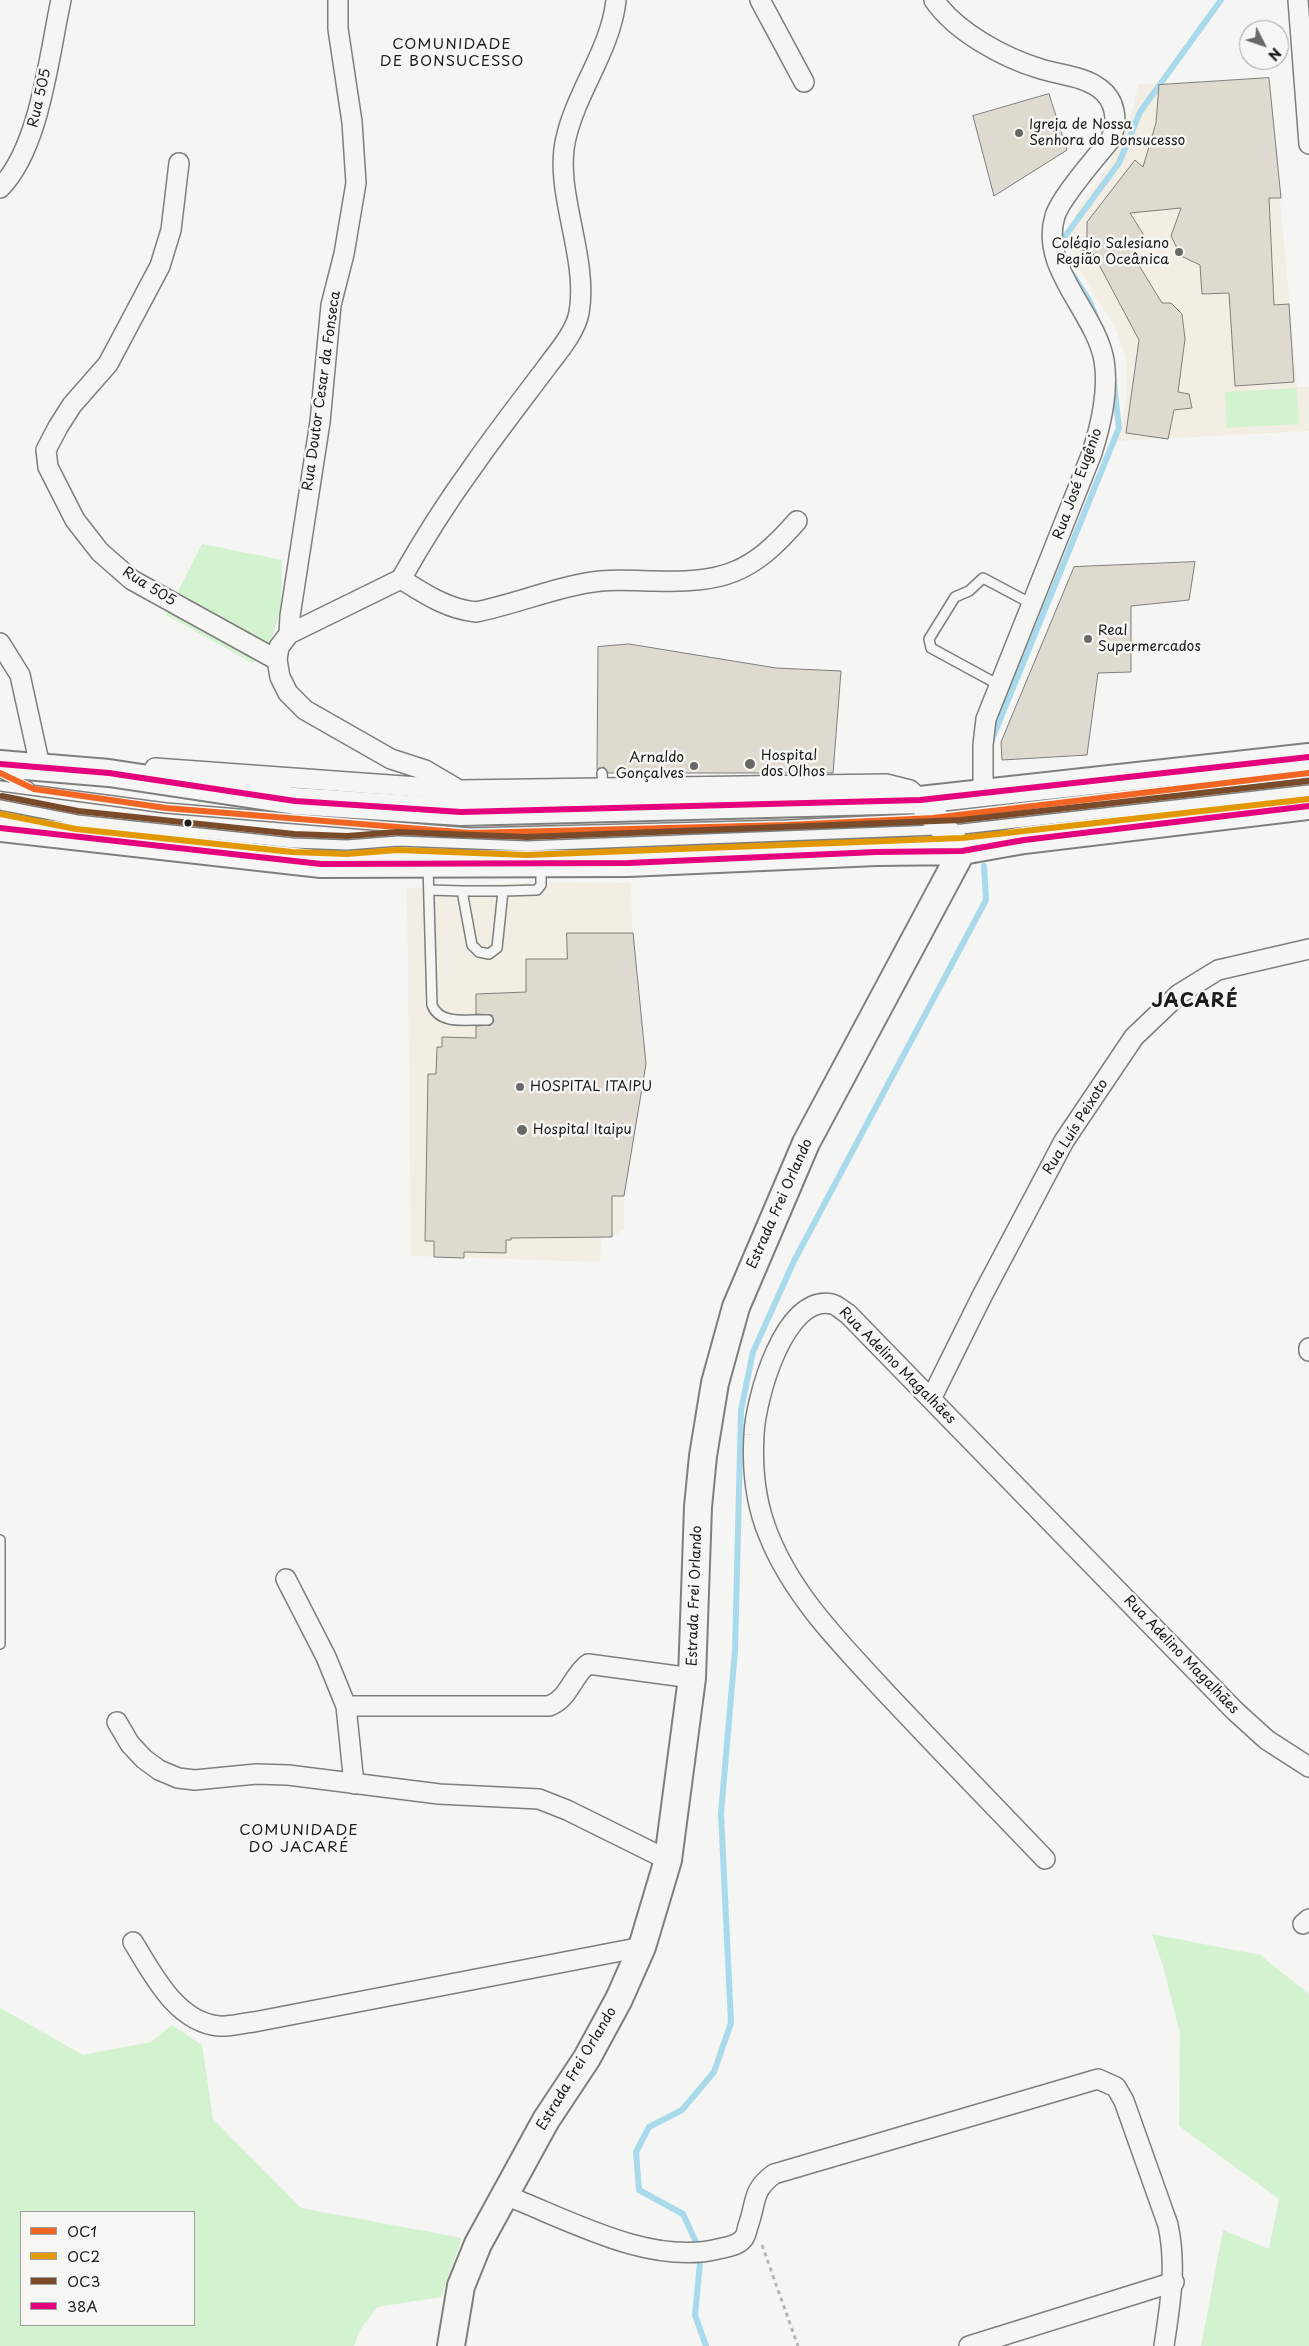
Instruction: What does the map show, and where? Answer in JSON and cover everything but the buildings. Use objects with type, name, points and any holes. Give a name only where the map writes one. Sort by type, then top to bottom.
[{"type":"main road","points":[[0,764],[37,778],[109,773],[295,801],[461,812],[932,816],[983,794],[1309,757]]},
{"type":"main road","points":[[0,828],[306,862],[541,864],[962,851],[1033,839],[1309,806]]},
{"type":"main road","points":[[932,816],[962,851]]},
{"type":"main road","name":"Estrada Frei Orlando","points":[[451,2346],[461,2286],[478,2244],[546,2120],[587,2058],[619,1999],[642,1947],[668,1860],[692,1678],[698,1508],[703,1456],[715,1383],[736,1307],[806,1143],[962,851]]},
{"type":"street","name":"Rua 505","points":[[0,188],[23,157],[34,126],[61,0]]},
{"type":"street","name":"Rua Doutor Cesar da Fonseca","points":[[289,634],[290,616],[320,422],[331,305],[344,254],[356,183],[352,122],[344,79],[338,29],[338,0]]},
{"type":"street","points":[[459,790],[425,770],[391,759],[305,710],[288,693],[280,677],[276,660],[279,647],[289,634],[401,579],[450,499],[562,345],[578,316],[581,291],[579,263],[564,173],[565,139],[576,105],[598,58],[615,11],[616,0]]},
{"type":"street","points":[[760,0],[804,82]]},
{"type":"street","name":"Rua José Eugênio","points":[[934,0],[943,14],[963,31],[1039,69],[1092,84],[1109,96],[1114,110],[1115,126],[1111,139],[1061,204],[1054,225],[1052,242],[1059,267],[1098,340],[1104,360],[1105,384],[1100,425],[1092,454],[986,719],[983,745],[983,794]]},
{"type":"street","points":[[1298,0],[1309,144]]},
{"type":"street","name":"Rua 505","points":[[179,163],[171,230],[160,266],[108,364],[72,405],[58,427],[46,450],[48,467],[75,520],[100,552],[132,580],[276,660]]},
{"type":"street","points":[[401,579],[438,602],[458,610],[476,612],[601,581],[706,580],[733,574],[755,562],[775,547],[797,521]]},
{"type":"street","points":[[0,643],[20,675],[37,778]]},
{"type":"street","points":[[109,773],[149,768],[459,790],[603,781],[886,784],[910,790],[932,816]]},
{"type":"street","name":"Rua Luís Peixoto","points":[[931,1399],[982,1296],[1064,1141],[1134,1037],[1179,994],[1218,970],[1309,949]]},
{"type":"street","name":"Rua Adelino Magalhães","points":[[1045,1859],[829,1630],[794,1585],[768,1535],[755,1484],[754,1434],[761,1390],[774,1354],[792,1325],[806,1310],[820,1303],[833,1304],[848,1314],[1235,1710],[1268,1740],[1309,1767]]},
{"type":"street","points":[[286,1578],[326,1657],[346,1706],[354,1784]]},
{"type":"street","points":[[346,1706],[549,1706],[557,1703],[563,1697],[581,1670],[588,1664],[692,1678]]},
{"type":"street","points":[[117,1722],[130,1744],[144,1759],[159,1770],[178,1778],[195,1780],[246,1775],[288,1775],[439,1794],[539,1799],[567,1810],[668,1860]]},
{"type":"street","points":[[133,1942],[160,1985],[180,2007],[199,2020],[220,2026],[264,2020],[642,1947]]},
{"type":"street","points":[[505,2195],[599,2234],[637,2246],[682,2253],[708,2252],[736,2245],[744,2239],[752,2216],[754,2194],[763,2182],[774,2174],[1098,2079],[1116,2087],[1124,2101],[1168,2225],[1172,2244],[1174,2282],[1164,2346]]},
{"type":"street","points":[[969,2346],[1174,2282]]},
{"type":"lane","points":[[999,684],[931,648],[929,639],[955,597],[969,591],[983,578],[1033,605]]},
{"type":"lane","points":[[0,773],[37,778],[166,808],[470,833],[787,825],[932,816],[1309,773]]},
{"type":"lane","points":[[0,786],[37,778]]},
{"type":"lane","points":[[0,805],[77,820],[315,844],[347,845],[398,841],[527,846],[1309,790]]},
{"type":"lane","points":[[428,863],[432,1005],[436,1014],[443,1019],[488,1020]]},
{"type":"lane","points":[[429,890],[537,890],[542,884],[541,864]]},
{"type":"lane","points":[[462,890],[472,945],[479,952],[489,954],[497,948],[504,891]]},
{"type":"lane","points":[[0,1540],[0,1644]]},
{"type":"path","points":[[752,2216],[798,2346]]},
{"type":"shaded area","name":"Colégio Salesiano Região Oceânica","points":[[1269,78],[1297,387],[1309,387],[1309,431],[1117,441],[1127,394],[1126,359],[1115,327],[1077,266],[1069,238],[1077,211],[1110,163],[1134,106],[1138,84]]},
{"type":"shaded area","name":"Hospital Itaipu","points":[[541,882],[631,883],[632,924],[646,1064],[624,1196],[624,1229],[612,1237],[601,1237],[600,1262],[411,1256],[407,888]]},
{"type":"green space","points":[[1297,388],[1299,424],[1227,428],[1225,392]]},
{"type":"green space","points":[[202,544],[282,560],[281,609],[267,654],[252,663],[166,615]]},
{"type":"green space","points":[[1152,1934],[1260,1955],[1309,1994],[1309,2346],[1201,2346],[1223,2230],[1269,2249],[1279,2199],[1179,2126],[1180,2033],[1163,1966]]},
{"type":"green space","points":[[0,2008],[83,2055],[151,2042],[172,2025],[202,2045],[213,2119],[301,2208],[462,2238],[441,2297],[377,2307],[360,2330],[354,2346],[0,2346]]},
{"type":"waterway","points":[[1061,246],[1060,243],[1119,163],[1140,112],[1221,0]]},
{"type":"waterway","points":[[1072,274],[1089,300],[1096,317]]},
{"type":"waterway","points":[[990,744],[1119,428],[1114,384]]},
{"type":"waterway","points":[[980,799],[981,829]]},
{"type":"waterway","points":[[706,2346],[695,2315],[701,2253],[683,2214],[639,2190],[636,2152],[649,2127],[682,2110],[714,2072],[731,2023],[721,1813],[735,1651],[741,1410],[753,1352],[794,1261],[986,900],[984,866]]},
{"type":"transit line","name":"38A","points":[[0,764],[109,773],[295,801],[461,812],[920,800],[1309,757]]},
{"type":"transit line","name":"OC1","points":[[0,773],[34,789],[166,808],[470,833],[787,825],[933,818],[1309,773]]},
{"type":"transit line","name":"OC3","points":[[2,796],[78,811],[294,834],[347,836],[398,832],[527,837],[961,820],[1308,781]]},
{"type":"transit line","name":"OC2","points":[[0,814],[76,829],[292,852],[347,854],[398,850],[527,855],[962,838],[1309,799]]},
{"type":"transit line","name":"38A","points":[[0,828],[321,864],[628,863],[876,852],[962,851],[1024,840],[1309,806]]},
{"type":"place","name":"Igreja de Nossa Senhora do Bonsucesso","points":[[1019,133]]},
{"type":"place","name":"Colégio Salesiano Região Oceânica","points":[[1179,252]]},
{"type":"place","name":"Real Supermercados","points":[[1088,639]]},
{"type":"place","name":"Hospital dos Olhos","points":[[750,764]]},
{"type":"place","name":"Arnaldo Gonçalves","points":[[694,766]]},
{"type":"place","name":"HOSPITAL ITAIPU","points":[[520,1087]]},
{"type":"place","name":"Hospital Itaipu","points":[[522,1130]]},
{"type":"district","name":"COMUNIDADE DE BONSUCESSO","points":[[452,54]]},
{"type":"district","name":"JACARÉ","points":[[1195,1002]]},
{"type":"district","name":"COMUNIDADE DO JACARÉ","points":[[299,1840]]}]
